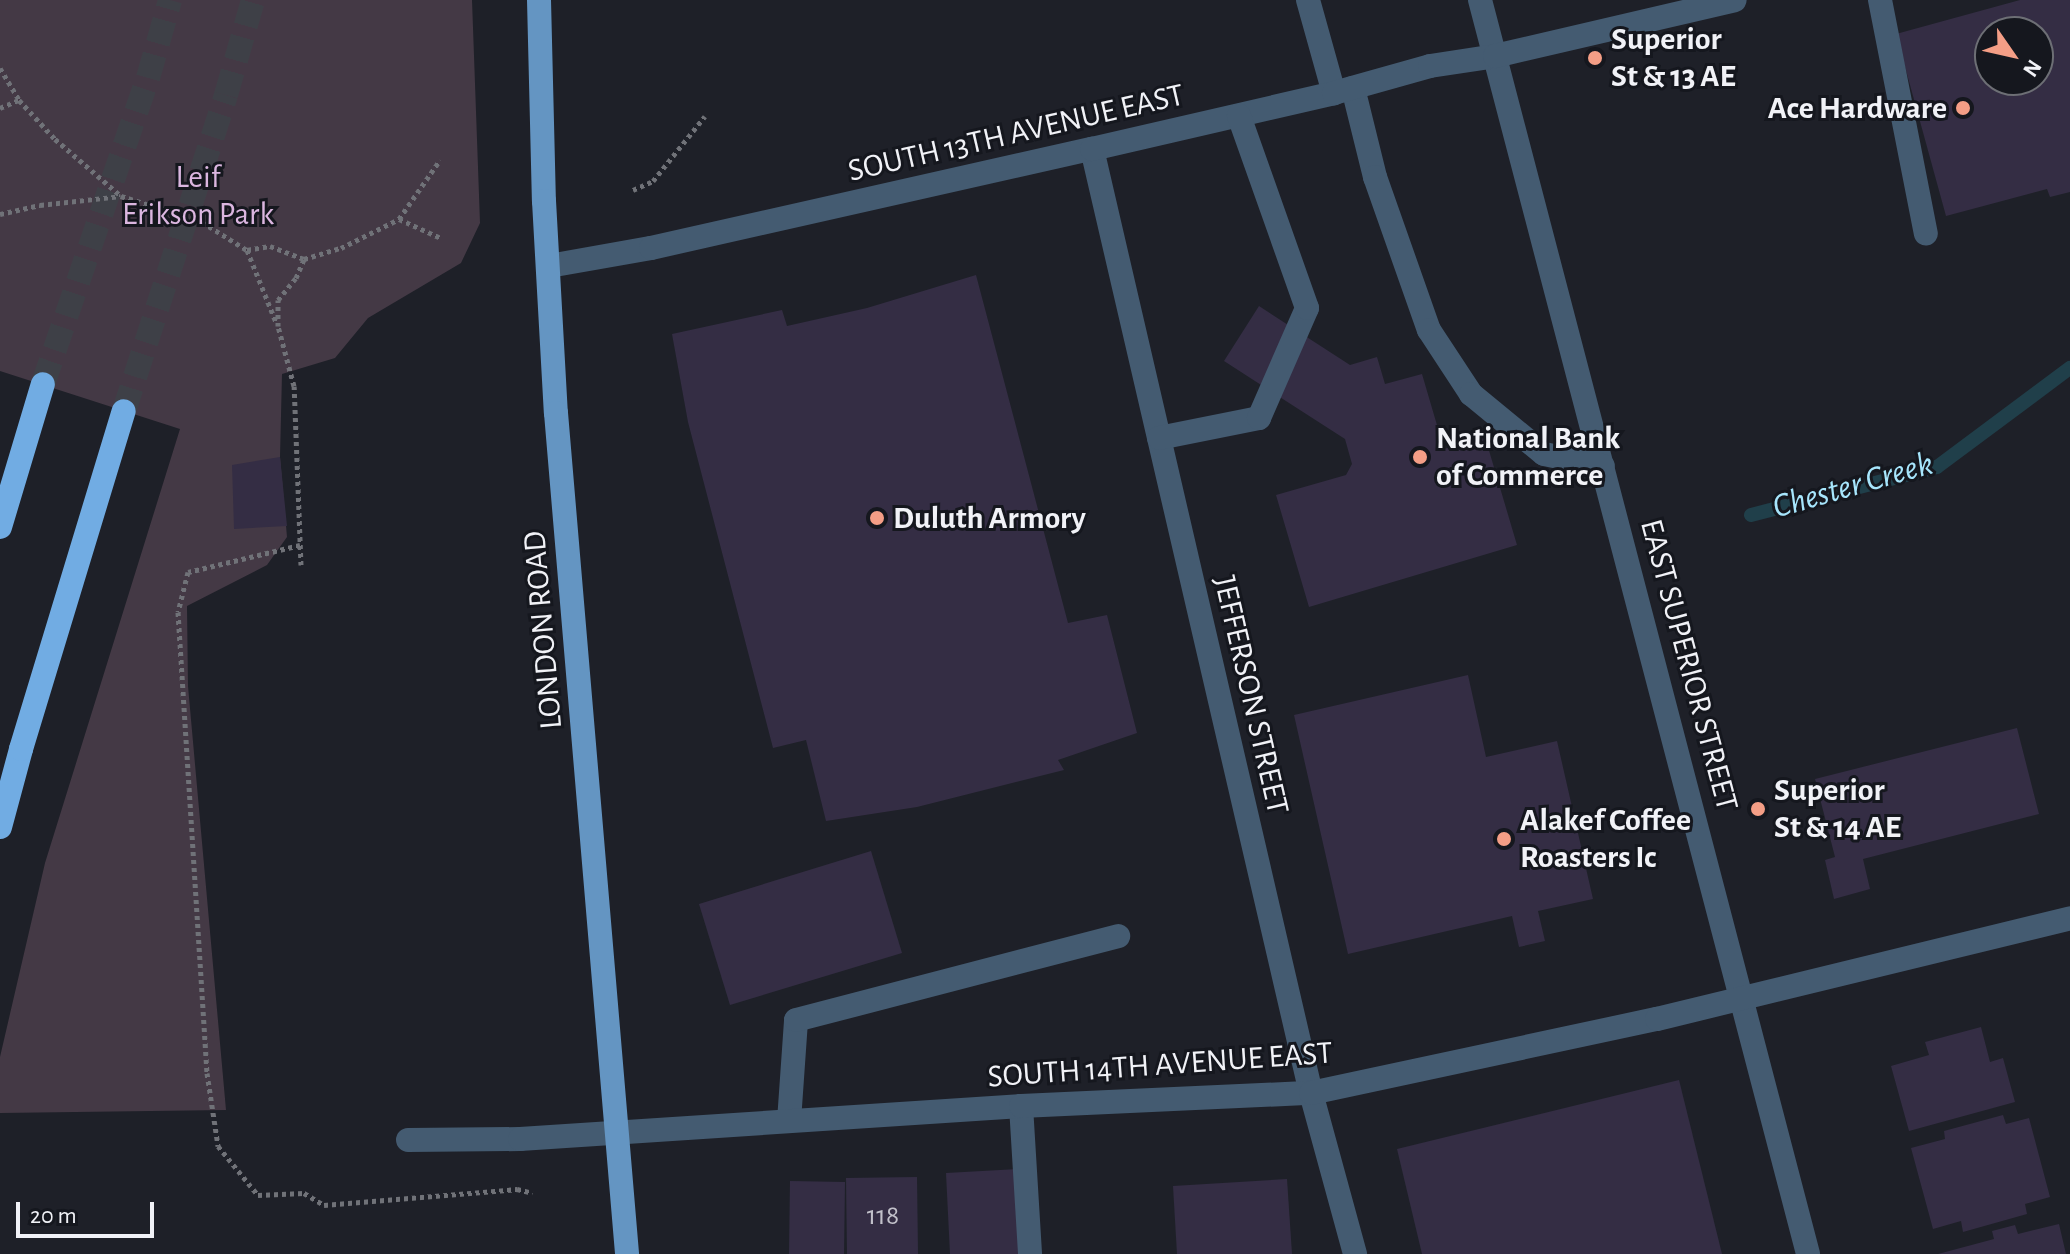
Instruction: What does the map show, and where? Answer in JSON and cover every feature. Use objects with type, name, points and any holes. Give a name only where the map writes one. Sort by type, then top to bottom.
[{"type":"highway","points":[[0,527],[43,384]]},
{"type":"highway","points":[[0,827],[25,734],[124,411]]},
{"type":"main road","name":"LONDON ROAD","points":[[539,0],[556,413],[627,1254]]},
{"type":"street","points":[[1308,0],[1344,90],[1429,330],[1471,394],[1544,454],[1603,466]]},
{"type":"street","name":"EAST SUPERIOR STREET","points":[[1480,0],[1743,995],[1808,1254]]},
{"type":"street","name":"SOUTH 13TH AVENUE EAST","points":[[549,266],[651,248],[1239,116],[1430,66],[1495,56],[1735,0]]},
{"type":"street","points":[[1880,0],[1926,234]]},
{"type":"street","points":[[1159,438],[1259,418],[1307,308],[1239,116]]},
{"type":"street","name":"JEFFERSON STREET","points":[[1092,149],[1311,1093],[1355,1254]]},
{"type":"street","name":"SOUTH 14TH AVENUE EAST","points":[[408,1140],[520,1139],[1021,1106],[1311,1093],[1657,1019],[1743,995],[2070,918]]},
{"type":"street","points":[[789,1121],[796,1020],[1118,936]]},
{"type":"street","points":[[1021,1106],[1030,1254]]},
{"type":"path","points":[[0,68],[19,100],[86,169],[121,196],[202,222],[247,250],[278,326],[294,386],[301,565]]},
{"type":"path","points":[[0,108],[19,100]]},
{"type":"path","points":[[633,190],[653,181],[705,116]]},
{"type":"path","points":[[247,250],[270,246],[304,259],[341,248],[399,219],[440,160]]},
{"type":"path","points":[[0,214],[40,205],[121,196]]},
{"type":"path","points":[[399,219],[441,238]]},
{"type":"path","points":[[278,326],[278,300],[296,278],[304,259]]},
{"type":"path","points":[[300,545],[188,572],[178,612],[207,1073],[218,1146],[258,1195],[304,1193],[324,1205],[517,1189],[533,1193]]},
{"type":"green space","name":"Leif Erikson Park","points":[[0,0],[472,0],[480,223],[461,263],[368,318],[335,358],[282,374],[280,457],[287,537],[267,565],[187,606],[188,686],[226,1110],[0,1113],[0,1057],[45,863],[180,429],[0,371]]},
{"type":"building","points":[[2020,0],[2070,0],[2070,192],[2050,197],[2047,189],[1946,216],[1896,34]]},
{"type":"building","name":"Duluth Armory","points":[[976,275],[1068,623],[1107,615],[1137,733],[1058,760],[1064,770],[917,807],[826,821],[806,740],[773,748],[688,422],[672,334],[782,310],[787,326],[867,308]]},
{"type":"building","name":"National Bank of Commerce","points":[[1259,306],[1350,365],[1377,357],[1385,384],[1422,374],[1444,449],[1485,437],[1517,545],[1309,607],[1276,495],[1346,475],[1352,464],[1345,439],[1224,361]]},
{"type":"building","points":[[280,457],[287,526],[234,529],[232,465]]},
{"type":"building","points":[[1468,675],[1486,757],[1557,741],[1593,899],[1538,911],[1545,941],[1519,947],[1512,916],[1348,954],[1294,715]]},
{"type":"building","points":[[2017,728],[2039,814],[1863,859],[1870,889],[1834,899],[1825,860],[1835,857],[1815,779]]},
{"type":"building","points":[[871,851],[902,953],[730,1005],[699,904]]},
{"type":"building","points":[[1981,1027],[1990,1062],[2003,1058],[2015,1102],[1909,1131],[1891,1066],[1929,1055],[1925,1042]]},
{"type":"building","points":[[1679,1080],[1722,1254],[1422,1254],[1397,1149]]},
{"type":"building","points":[[2003,1115],[2006,1124],[2029,1118],[2050,1197],[2025,1204],[2027,1214],[1963,1232],[1961,1221],[1933,1229],[1911,1148],[1945,1139],[1944,1131]]},
{"type":"building","points":[[1020,1169],[1024,1254],[950,1254],[946,1173]]},
{"type":"building","points":[[917,1177],[918,1254],[847,1254],[846,1178]]},
{"type":"building","points":[[1287,1179],[1292,1254],[1177,1254],[1173,1186]]},
{"type":"building","points":[[790,1181],[845,1182],[844,1254],[789,1254]]},
{"type":"building","points":[[2059,1224],[2066,1254],[1938,1254],[1994,1239],[1992,1231],[2015,1225],[2018,1234]]},
{"type":"waterway","name":"Chester Creek","points":[[1751,515],[1937,467],[2070,368]]},
{"type":"tunnel","points":[[43,384],[148,78],[170,0]]},
{"type":"tunnel","points":[[124,411],[226,95],[253,0]]},
{"type":"place","name":"Superior St & 13 AE","points":[[1595,58]]},
{"type":"place","name":"Ace Hardware","points":[[1963,108]]},
{"type":"place","name":"National Bank of Commerce","points":[[1420,457]]},
{"type":"place","name":"Duluth Armory","points":[[877,518]]},
{"type":"place","name":"Superior St & 14 AE","points":[[1758,809]]},
{"type":"place","name":"Alakef Coffee Roasters Ic","points":[[1504,839]]}]
